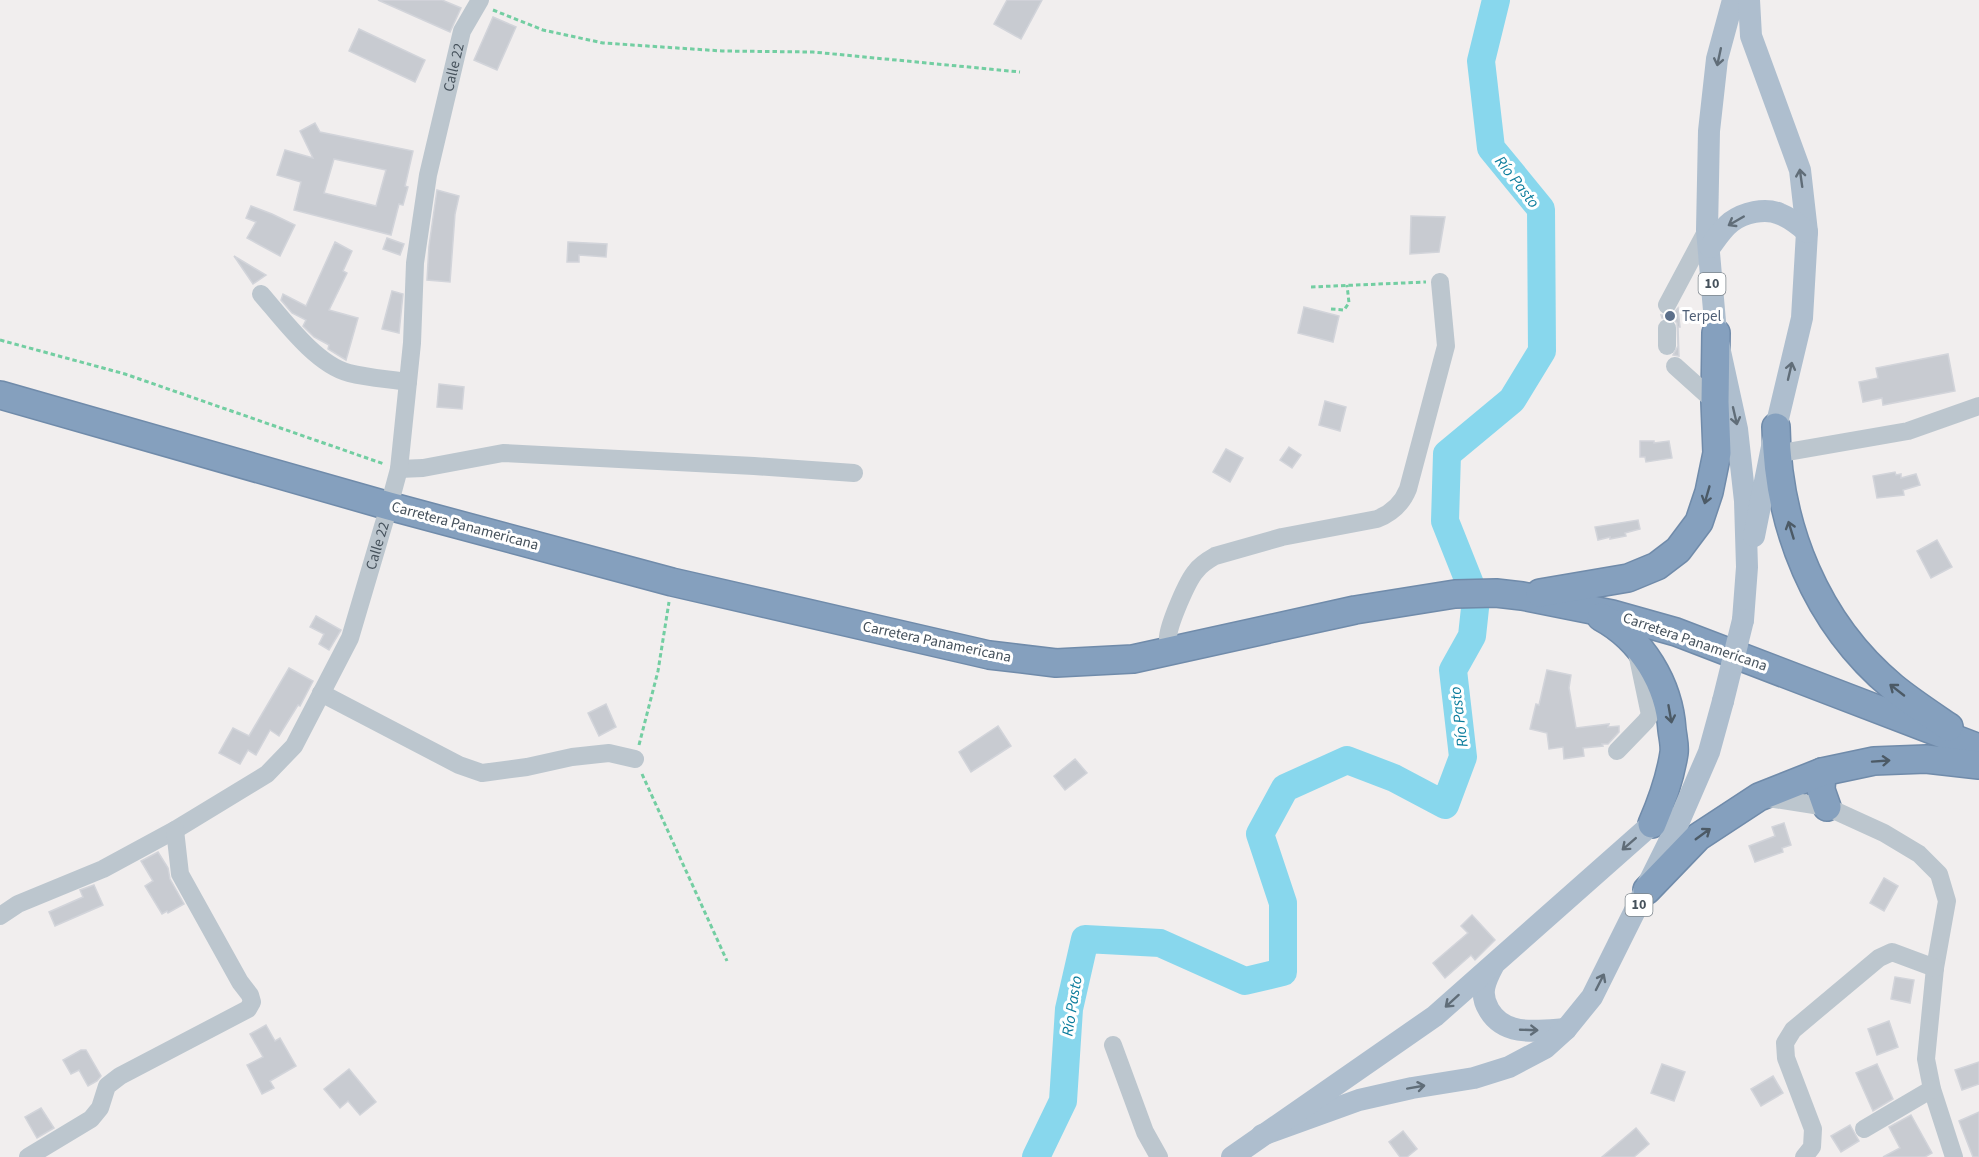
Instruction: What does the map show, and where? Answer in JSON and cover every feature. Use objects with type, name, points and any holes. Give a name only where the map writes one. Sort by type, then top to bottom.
[{"type":"highway","points":[[1509,595],[1628,578],[1657,566],[1678,550],[1698,522],[1709,492],[1717,453],[1716,333]]},
{"type":"highway","name":"Carretera Panamericana","points":[[0,395],[389,506],[672,582],[989,655],[1056,663],[1133,659],[1355,610],[1455,594],[1509,595],[1612,614],[1676,632],[1979,748]]},
{"type":"highway","points":[[1776,441],[1784,506],[1800,558],[1823,606],[1854,649],[1892,686],[1979,748]]},
{"type":"highway","points":[[1584,608],[1611,623],[1635,643],[1658,675],[1671,712],[1674,751],[1666,790],[1652,824]]},
{"type":"highway","points":[[1647,890],[1698,837],[1759,797],[1822,772],[1874,761],[1926,759],[1979,765]]},
{"type":"highway","points":[[1822,772],[1821,790],[1827,807]]},
{"type":"main road","name":"10","points":[[1263,1135],[1359,1100],[1412,1088],[1474,1078],[1509,1067],[1545,1048],[1566,1029],[1592,997],[1647,890],[1709,752],[1743,620],[1747,567],[1745,501],[1737,429],[1716,333],[1708,238],[1709,131],[1717,59],[1733,0]]},
{"type":"main road","name":"10","points":[[1747,567],[1802,318],[1807,232],[1800,170],[1751,36],[1749,0]]},
{"type":"main road","points":[[1708,238],[1719,234],[1731,222],[1748,214],[1772,211],[1781,214],[1807,232]]},
{"type":"main road","name":"10","points":[[1232,1157],[1435,1016],[1652,824],[1700,773]]},
{"type":"main road","points":[[1495,962],[1484,983],[1484,1002],[1495,1021],[1515,1030],[1566,1029]]},
{"type":"street","name":"Calle 22","points":[[0,916],[18,904],[103,869],[175,830],[267,774],[294,746],[350,638],[399,469],[412,343],[415,263],[428,176],[462,31],[479,2]]},
{"type":"street","points":[[1667,305],[1708,238]]},
{"type":"street","points":[[1171,652],[1168,639],[1173,621],[1190,579],[1198,567],[1206,561],[1215,556],[1282,537],[1377,519],[1400,504],[1408,489],[1446,346],[1440,282]]},
{"type":"street","points":[[261,294],[295,334],[320,358],[346,373],[408,382]]},
{"type":"street","points":[[1675,366],[1715,402]]},
{"type":"street","points":[[1776,441],[1908,431],[1979,406]]},
{"type":"street","points":[[399,469],[423,468],[503,453],[854,473]]},
{"type":"street","points":[[1617,750],[1650,715],[1635,643]]},
{"type":"street","points":[[321,693],[459,765],[482,773],[527,767],[572,757],[609,753],[635,759]]},
{"type":"street","points":[[1759,797],[1827,807],[1884,833],[1919,854],[1939,874],[1947,901],[1935,968],[1926,1059],[1951,1156]]},
{"type":"street","points":[[28,1157],[91,1119],[100,1108],[107,1086],[120,1076],[248,1009],[252,1002],[180,874],[175,830]]},
{"type":"street","points":[[1804,1157],[1812,1147],[1813,1129],[1786,1058],[1785,1043],[1793,1030],[1879,958],[1892,952],[1935,968]]},
{"type":"street","points":[[1113,1046],[1145,1132],[1159,1157]]},
{"type":"street","points":[[1864,1129],[1932,1089]]},
{"type":"path","points":[[479,2],[543,30],[603,43],[722,51],[813,52],[1020,72]]},
{"type":"path","points":[[1311,287],[1440,282]]},
{"type":"path","points":[[1331,309],[1344,310],[1349,303],[1347,285]]},
{"type":"path","points":[[0,340],[125,374],[399,469]]},
{"type":"path","points":[[672,582],[658,671],[635,759],[727,961]]},
{"type":"building","points":[[378,0],[442,0],[461,8],[450,32]]},
{"type":"building","points":[[1007,0],[1042,0],[1021,39],[994,24]]},
{"type":"building","points":[[493,17],[516,27],[497,70],[474,60]]},
{"type":"building","points":[[359,29],[425,60],[415,82],[349,51]]},
{"type":"building","points":[[315,123],[320,132],[413,151],[405,186],[408,187],[403,205],[399,204],[391,235],[294,210],[301,182],[277,175],[285,150],[313,158],[300,131]],"holes":[[[334,159],[386,170],[376,206],[324,193]]]},
{"type":"building","points":[[437,190],[459,196],[455,214],[450,282],[427,280]]},
{"type":"building","points":[[251,206],[295,225],[280,256],[247,238],[256,222],[246,218]]},
{"type":"building","points":[[1411,216],[1445,217],[1439,252],[1410,254]]},
{"type":"building","points":[[387,238],[404,244],[400,255],[383,249]]},
{"type":"building","points":[[335,242],[352,251],[343,271],[347,273],[329,310],[358,318],[346,360],[328,349],[329,345],[314,337],[303,326],[306,320],[292,313],[281,300],[283,294],[306,306]]},
{"type":"building","points":[[568,242],[607,244],[606,257],[579,255],[579,262],[567,262]]},
{"type":"building","points":[[234,256],[266,275],[253,284]]},
{"type":"building","points":[[392,291],[403,294],[399,333],[382,329]]},
{"type":"building","points":[[1304,307],[1339,316],[1333,342],[1298,333]]},
{"type":"building","points":[[1678,308],[1679,356],[1673,355],[1678,346],[1677,323],[1672,318],[1662,318],[1661,315],[1672,315]]},
{"type":"building","points":[[1948,354],[1955,391],[1883,405],[1882,398],[1863,402],[1859,382],[1878,378],[1876,368]]},
{"type":"building","points":[[439,384],[464,387],[462,409],[437,407]]},
{"type":"building","points":[[1325,401],[1346,407],[1340,431],[1319,425]]},
{"type":"building","points":[[1640,441],[1654,441],[1654,443],[1669,441],[1672,458],[1646,462],[1645,457],[1640,457]]},
{"type":"building","points":[[1289,447],[1301,455],[1292,468],[1280,460]]},
{"type":"building","points":[[1226,449],[1243,458],[1230,482],[1213,472]]},
{"type":"building","points":[[1895,472],[1896,475],[1901,474],[1901,478],[1916,474],[1920,485],[1903,490],[1904,495],[1877,498],[1873,476]]},
{"type":"building","points":[[1638,520],[1640,529],[1625,533],[1626,536],[1598,540],[1595,527]]},
{"type":"building","points":[[1937,540],[1952,567],[1931,578],[1917,551]]},
{"type":"building","points":[[316,616],[341,630],[329,650],[319,644],[324,634],[310,627]]},
{"type":"building","points":[[289,668],[313,681],[300,706],[298,705],[279,736],[270,730],[256,755],[248,750],[240,764],[219,753],[233,728],[249,736]]},
{"type":"building","points":[[1547,670],[1571,675],[1569,688],[1576,728],[1609,724],[1608,727],[1619,726],[1619,732],[1608,744],[1583,748],[1584,756],[1564,759],[1563,747],[1549,749],[1547,733],[1530,729],[1536,704],[1539,705]]},
{"type":"building","points":[[606,704],[616,727],[599,736],[588,713]]},
{"type":"building","points":[[998,726],[1011,746],[971,772],[959,752]]},
{"type":"building","points":[[1075,759],[1087,773],[1065,790],[1054,776]]},
{"type":"building","points":[[1784,823],[1791,845],[1782,848],[1783,852],[1755,862],[1749,846],[1775,836],[1772,827]]},
{"type":"building","points":[[158,852],[184,904],[162,914],[145,886],[153,881],[141,861]]},
{"type":"building","points":[[1884,878],[1898,886],[1884,911],[1870,903]]},
{"type":"building","points":[[94,885],[103,905],[55,926],[49,912],[83,897],[80,890]]},
{"type":"building","points":[[1472,915],[1495,940],[1475,960],[1471,955],[1445,978],[1433,963],[1468,933],[1461,926]]},
{"type":"building","points":[[1895,977],[1914,980],[1910,1003],[1891,999]]},
{"type":"building","points":[[1889,1021],[1898,1047],[1877,1055],[1868,1029]]},
{"type":"building","points":[[266,1025],[275,1041],[280,1038],[296,1066],[270,1081],[274,1088],[262,1094],[247,1065],[263,1057],[250,1034]]},
{"type":"building","points":[[81,1050],[86,1050],[101,1076],[88,1086],[79,1070],[71,1074],[63,1060]]},
{"type":"building","points":[[1979,1062],[1979,1084],[1962,1090],[1955,1070]]},
{"type":"building","points":[[1662,1064],[1685,1072],[1674,1101],[1651,1093]]},
{"type":"building","points":[[1877,1064],[1893,1099],[1873,1111],[1856,1073]]},
{"type":"building","points":[[349,1069],[376,1102],[360,1115],[348,1101],[340,1108],[324,1089]]},
{"type":"building","points":[[1773,1076],[1783,1093],[1761,1106],[1751,1089]]},
{"type":"building","points":[[41,1108],[54,1128],[37,1138],[25,1117]]},
{"type":"building","points":[[1979,1112],[1979,1157],[1973,1157],[1959,1121]]},
{"type":"building","points":[[1911,1115],[1932,1153],[1925,1157],[1883,1157],[1900,1148],[1889,1127]]},
{"type":"building","points":[[1850,1125],[1859,1141],[1841,1152],[1831,1136]]},
{"type":"building","points":[[1636,1128],[1649,1144],[1634,1157],[1602,1157]]},
{"type":"building","points":[[1403,1131],[1417,1149],[1407,1157],[1400,1157],[1389,1142]]},
{"type":"waterway","name":"Río Pasto","points":[[1036,1157],[1063,1101],[1069,1009],[1085,939],[1160,943],[1245,981],[1283,972],[1283,903],[1260,834],[1285,788],[1347,760],[1394,778],[1445,805],[1463,757],[1453,670],[1472,636],[1476,599],[1445,521],[1447,454],[1512,400],[1542,351],[1541,209],[1491,148],[1481,61],[1496,0]]},
{"type":"place","name":"Terpel","points":[[1670,316]]}]
